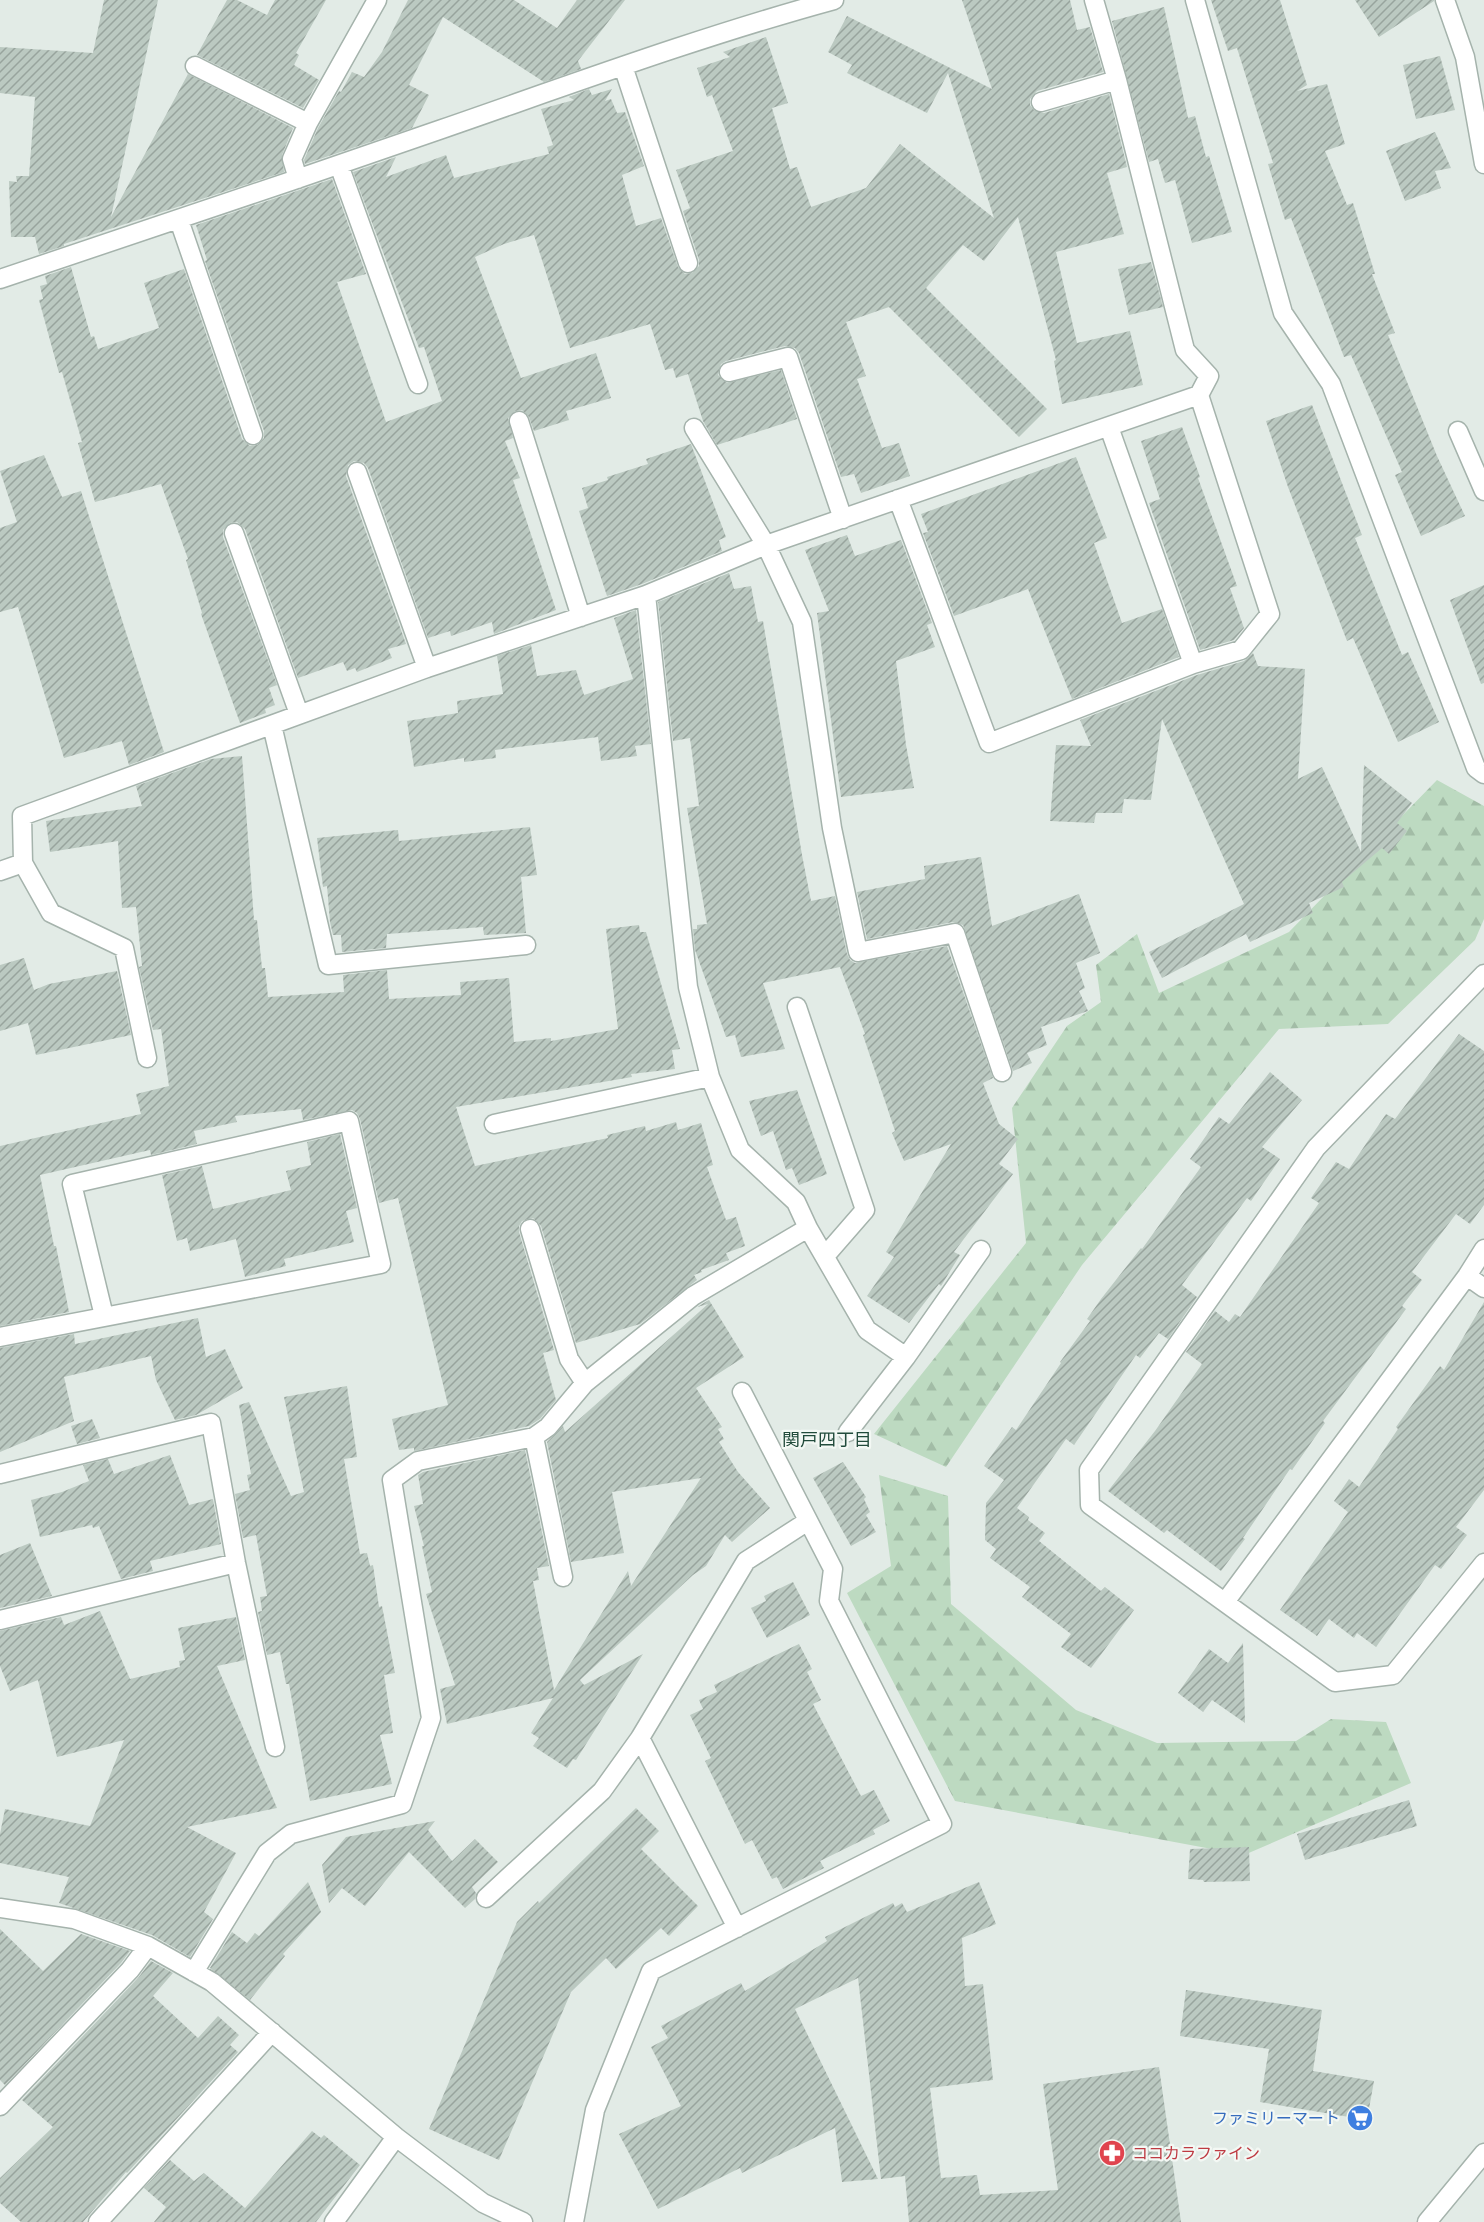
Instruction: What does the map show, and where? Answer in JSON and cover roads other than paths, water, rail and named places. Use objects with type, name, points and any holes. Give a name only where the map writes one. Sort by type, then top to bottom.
[{"type":"street","points":[[298,179],[292,159],[308,123],[376,0]]},
{"type":"street","points":[[0,279],[180,220],[623,66],[834,0]]},
{"type":"street","points":[[147,1058],[124,948],[51,913],[23,863],[22,816],[427,668],[646,595],[765,545],[1199,395],[1209,376],[1185,350],[1117,80],[1094,0]]},
{"type":"street","points":[[1195,0],[1283,313],[1331,384],[1476,768],[1484,774]]},
{"type":"street","points":[[1445,0],[1465,57],[1484,164]]},
{"type":"street","points":[[195,66],[308,123]]},
{"type":"street","points":[[623,66],[688,263]]},
{"type":"street","points":[[1041,102],[1117,80]]},
{"type":"street","points":[[339,165],[418,384]]},
{"type":"street","points":[[180,220],[253,435]]},
{"type":"street","points":[[729,372],[788,357],[843,519]]},
{"type":"street","points":[[898,500],[989,743],[1192,664],[1241,650],[1270,614],[1199,395]]},
{"type":"street","points":[[519,421],[581,617]]},
{"type":"street","points":[[1109,427],[1192,664]]},
{"type":"street","points":[[694,428],[765,545],[802,622],[832,828],[858,952],[955,933],[1002,1072]]},
{"type":"street","points":[[1458,431],[1484,491]]},
{"type":"street","points":[[357,472],[427,668]]},
{"type":"street","points":[[234,533],[299,714]]},
{"type":"street","points":[[646,595],[688,987],[710,1077],[740,1150],[796,1202],[808,1228],[867,1330],[906,1357]]},
{"type":"street","points":[[272,725],[328,965],[526,945]]},
{"type":"street","points":[[0,871],[23,863]]},
{"type":"street","points":[[1484,974],[1316,1148],[1089,1470],[1090,1505],[1335,1682],[1393,1675],[1484,1563]]},
{"type":"street","points":[[797,1006],[865,1210],[825,1256]]},
{"type":"street","points":[[494,1124],[710,1077]]},
{"type":"street","points":[[0,1337],[381,1264],[349,1121],[72,1184],[104,1316]]},
{"type":"street","points":[[194,1972],[267,1852],[291,1834],[402,1804],[431,1718],[392,1480],[418,1461],[534,1437],[548,1427],[585,1383],[693,1296],[808,1228]]},
{"type":"street","points":[[530,1229],[569,1359],[585,1383]]},
{"type":"street","points":[[1225,1602],[1467,1276],[1484,1249]]},
{"type":"street","points":[[848,1432],[906,1357],[981,1250]]},
{"type":"street","points":[[1467,1276],[1484,1288]]},
{"type":"street","points":[[574,2222],[595,2110],[651,1971],[942,1824],[829,1601],[833,1569],[742,1392]]},
{"type":"street","points":[[0,1474],[210,1422],[236,1563],[275,1747]]},
{"type":"street","points":[[534,1437],[563,1577]]},
{"type":"street","points":[[486,1898],[602,1791],[640,1738],[746,1561],[808,1521]]},
{"type":"street","points":[[0,1620],[236,1563]]},
{"type":"street","points":[[640,1738],[737,1928]]},
{"type":"street","points":[[0,1908],[74,1919],[148,1946],[212,1982],[396,2137],[483,2203],[523,2222]]},
{"type":"street","points":[[0,2106],[130,1970],[148,1946]]},
{"type":"street","points":[[98,2222],[272,2032]]},
{"type":"street","points":[[334,2222],[396,2137]]},
{"type":"street","points":[[1426,2222],[1484,2153]]},
{"type":"place","name":"ファミリーマート","points":[[1360,2118]]},
{"type":"place","name":"ココカラファイン","points":[[1112,2153]]},
{"type":"district","name":"関戸四丁目","points":[[827,1440]]}]
